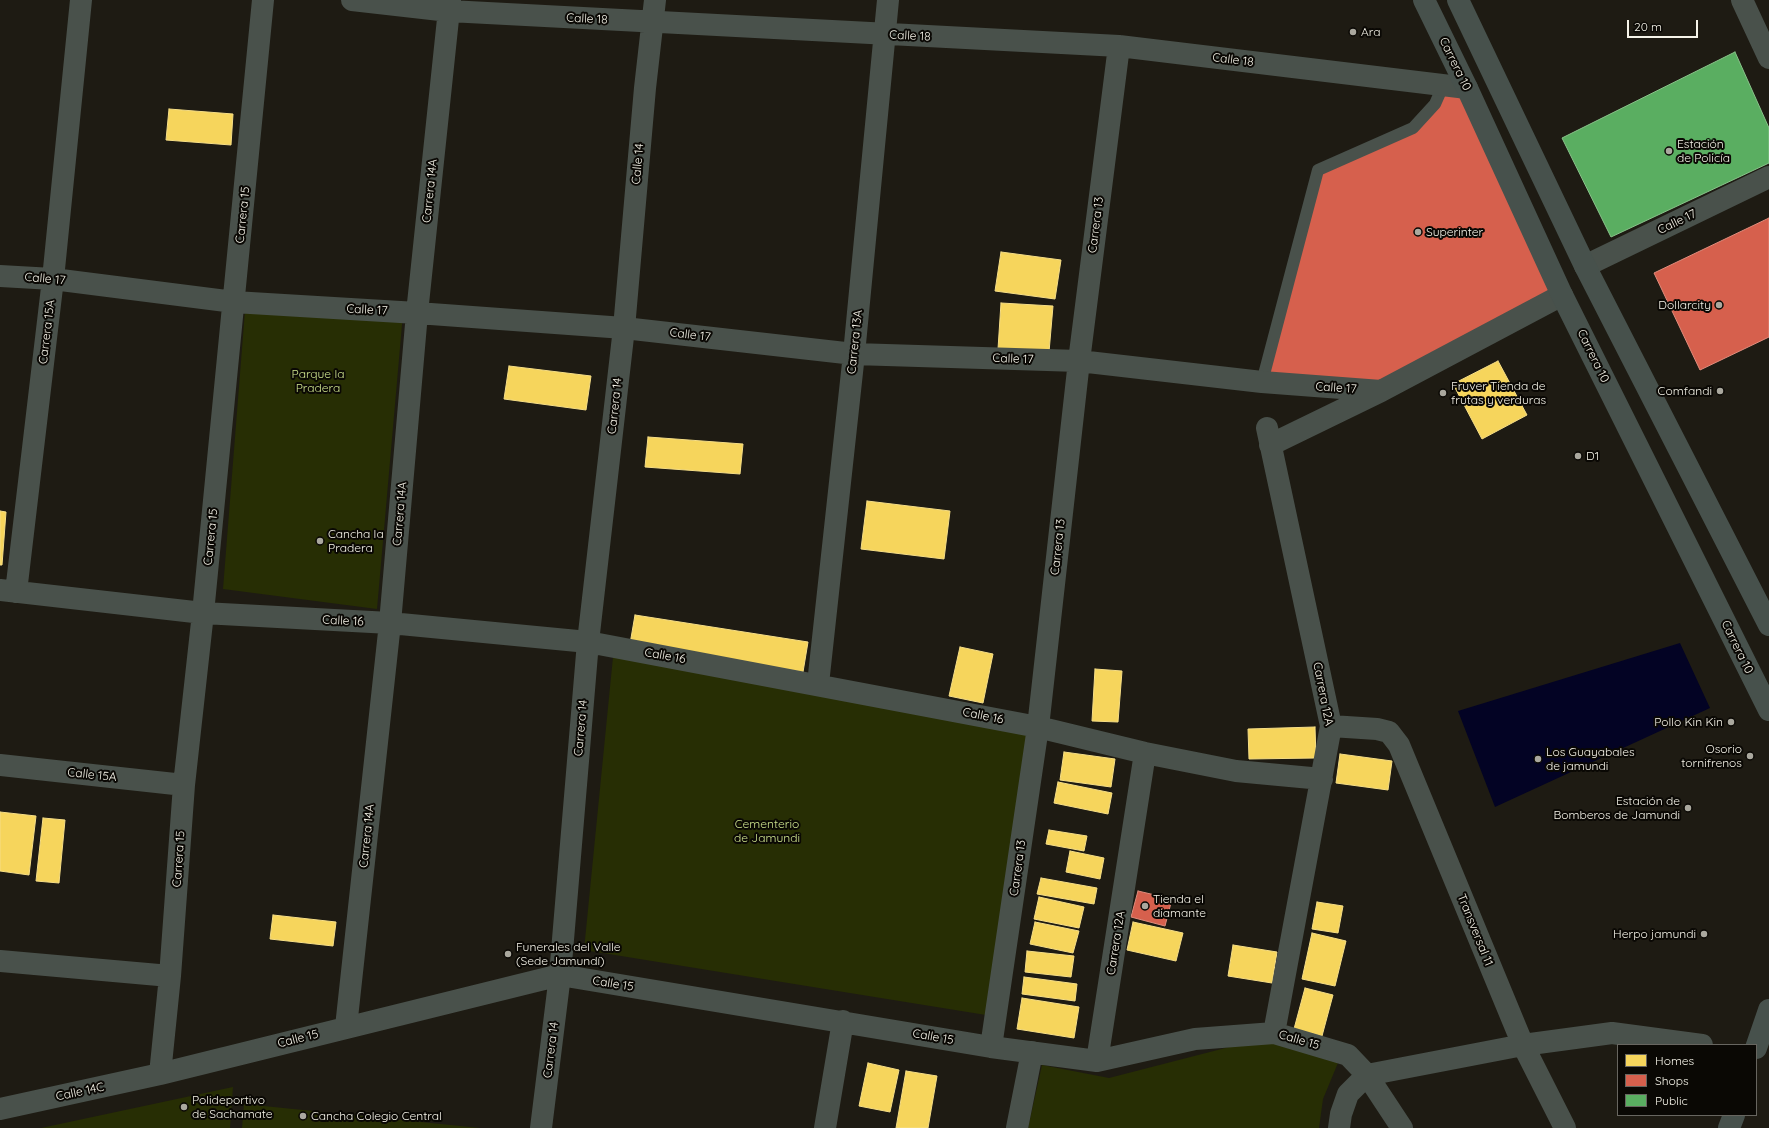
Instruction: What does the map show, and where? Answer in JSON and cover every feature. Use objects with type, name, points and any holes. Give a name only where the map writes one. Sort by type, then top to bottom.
[{"type":"main road","name":"Carrera 10","points":[[1424,0],[1467,88],[1562,295],[1769,710]]},
{"type":"main road","points":[[1458,0],[1585,266],[1769,625]]},
{"type":"main road","points":[[1757,1045],[1769,1010]]},
{"type":"main road","points":[[1729,1128],[1734,1116]]},
{"type":"street","name":"Carrera 15A","points":[[8,591],[53,279],[81,0]]},
{"type":"street","name":"Carrera 15","points":[[160,1074],[170,976],[184,785],[203,613],[263,0]]},
{"type":"street","name":"Calle 18","points":[[352,0],[450,5],[653,22],[1119,46],[1467,88]]},
{"type":"street","name":"Calle 14","points":[[624,328],[645,88],[655,0]]},
{"type":"street","name":"Carrera 13A","points":[[818,684],[854,354],[888,0]]},
{"type":"street","points":[[1742,0],[1769,58]]},
{"type":"street","name":"Carrera 14A","points":[[346,1027],[390,623],[417,313],[450,5]]},
{"type":"street","name":"Carrera 13","points":[[991,1047],[1038,727],[1079,361],[1119,46]]},
{"type":"street","name":"Calle 17","points":[[1585,266],[1769,177]]},
{"type":"street","name":"Calle 17","points":[[0,276],[53,279],[234,302],[624,328],[854,354],[1079,361],[1262,382],[1381,391]]},
{"type":"street","name":"Calle 17","points":[[1269,436],[1381,391],[1562,295]]},
{"type":"street","name":"Carrera 14","points":[[541,1128],[560,975],[588,642],[624,328]]},
{"type":"street","name":"Carrera 12A","points":[[1269,436],[1331,726],[1274,1033]]},
{"type":"street","name":"Calle 16","points":[[8,591],[203,613],[390,623],[588,642],[818,684],[1038,727],[1145,754],[1236,772],[1322,779]]},
{"type":"street","name":"Transversal 11","points":[[1331,726],[1377,729],[1389,732],[1399,745],[1522,1045],[1564,1128]]},
{"type":"street","name":"Carrera 12A","points":[[1097,1061],[1145,754]]},
{"type":"street","name":"Calle 15A","points":[[0,765],[184,785]]},
{"type":"street","points":[[0,961],[170,976]]},
{"type":"street","name":"Calle 15","points":[[160,1074],[560,975],[991,1047],[1097,1061],[1195,1039],[1274,1033],[1348,1055],[1367,1075],[1402,1128]]},
{"type":"street","points":[[825,1128],[842,1021]]},
{"type":"street","points":[[1339,1128],[1341,1114],[1348,1094],[1367,1075],[1522,1045],[1612,1033],[1694,1044]]},
{"type":"street","points":[[1017,1128],[1032,1052]]},
{"type":"street","name":"Calle 14C","points":[[0,1109],[160,1074]]},
{"type":"lane","points":[[1262,382],[1318,170],[1412,128],[1435,104],[1443,86]]},
{"type":"green space","name":"Parque la Pradera","points":[[246,298],[404,302],[377,609],[223,589]]},
{"type":"green space","name":"Cementerio de Jamundi","points":[[613,657],[1029,725],[986,1015],[584,950]]},
{"type":"green space","points":[[1272,1036],[1340,1058],[1323,1099],[1319,1128],[1028,1128],[1042,1065],[1109,1078]]},
{"type":"green space","name":"Polideportivo de Sachamate","points":[[233,1087],[230,1128],[41,1128]]},
{"type":"green space","name":"Cancha Colegio Central","points":[[244,1104],[480,1128],[242,1128]]},
{"type":"water","name":"Los Guayabales de jamundi","points":[[1680,643],[1710,708],[1495,807],[1458,711]]},
{"type":"building: Homes","points":[[169,109],[233,114],[231,145],[166,140]]},
{"type":"building: Homes","points":[[1001,252],[1061,260],[1055,299],[995,291]]},
{"type":"building: Homes","points":[[1001,303],[1053,306],[1049,352],[998,349]]},
{"type":"building: Homes","points":[[1498,361],[1527,415],[1482,439],[1453,384]]},
{"type":"building: Homes","points":[[509,366],[591,376],[586,410],[504,399]]},
{"type":"building: Homes","points":[[648,437],[743,444],[740,474],[645,467]]},
{"type":"building: Homes","points":[[867,501],[950,511],[944,559],[861,549]]},
{"type":"building: Homes","points":[[0,511],[6,512],[2,565],[0,565]]},
{"type":"building: Homes","points":[[635,615],[808,642],[803,672],[630,644]]},
{"type":"building: Homes","points":[[960,647],[993,654],[983,703],[949,696]]},
{"type":"building: Homes","points":[[1095,669],[1122,671],[1118,722],[1092,721]]},
{"type":"building: Homes","points":[[1315,727],[1316,758],[1249,759],[1248,729]]},
{"type":"building: Homes","points":[[1064,752],[1115,759],[1111,787],[1060,780]]},
{"type":"building: Homes","points":[[1340,754],[1392,761],[1388,790],[1336,783]]},
{"type":"building: Homes","points":[[1058,782],[1112,793],[1108,814],[1054,803]]},
{"type":"building: Homes","points":[[0,812],[36,816],[29,875],[0,871]]},
{"type":"building: Homes","points":[[43,818],[65,820],[59,883],[36,881]]},
{"type":"building: Homes","points":[[1049,830],[1087,836],[1084,851],[1046,844]]},
{"type":"building: Homes","points":[[1070,851],[1104,858],[1100,879],[1066,872]]},
{"type":"building: Homes","points":[[1041,878],[1097,888],[1094,904],[1037,894]]},
{"type":"building: Homes","points":[[1039,897],[1084,907],[1079,928],[1034,919]]},
{"type":"building: Homes","points":[[1317,902],[1343,906],[1338,933],[1312,929]]},
{"type":"building: Homes","points":[[273,915],[336,922],[333,946],[270,939]]},
{"type":"building: Homes","points":[[1035,922],[1079,931],[1073,953],[1030,944]]},
{"type":"building: Homes","points":[[1133,922],[1183,933],[1176,961],[1127,950]]},
{"type":"building: Homes","points":[[1312,933],[1346,941],[1335,986],[1302,979]]},
{"type":"building: Homes","points":[[1233,945],[1277,952],[1272,983],[1228,976]]},
{"type":"building: Homes","points":[[1027,951],[1074,956],[1071,977],[1025,972]]},
{"type":"building: Homes","points":[[1024,977],[1077,984],[1075,1001],[1022,994]]},
{"type":"building: Homes","points":[[1305,988],[1333,995],[1322,1036],[1294,1029]]},
{"type":"building: Homes","points":[[1022,998],[1079,1007],[1074,1038],[1017,1029]]},
{"type":"building: Homes","points":[[868,1063],[899,1070],[890,1112],[859,1106]]},
{"type":"building: Homes","points":[[906,1071],[937,1076],[928,1128],[896,1128]]},
{"type":"building: Shops","name":"Superinter","points":[[1443,86],[1467,88],[1562,295],[1381,391],[1262,382],[1318,170],[1413,128]]},
{"type":"building: Shops","name":"Dollarcity","points":[[1769,218],[1769,337],[1700,370],[1654,273]]},
{"type":"building: Shops","points":[[1138,891],[1172,899],[1165,926],[1131,917]]},
{"type":"building: Public","name":"Estación de Policía","points":[[1735,52],[1769,128],[1769,163],[1611,237],[1562,138]]},
{"type":"place","name":"Ara","points":[[1353,32]]},
{"type":"place","name":"Estación de Policía","points":[[1669,151]]},
{"type":"place","name":"Superinter","points":[[1418,232]]},
{"type":"place","name":"Dollarcity","points":[[1719,305]]},
{"type":"place","name":"Comfandi","points":[[1720,391]]},
{"type":"place","name":"Fruver Tienda de frutas y verduras","points":[[1443,393]]},
{"type":"place","name":"D1","points":[[1578,456]]},
{"type":"place","name":"Cancha la Pradera","points":[[320,541]]},
{"type":"place","name":"Pollo Kin Kin","points":[[1731,722]]},
{"type":"place","name":"Osorio tornifrenos","points":[[1750,756]]},
{"type":"place","name":"Los Guayabales de jamundi","points":[[1538,759]]},
{"type":"place","name":"Estación de Bomberos de Jamundi","points":[[1688,808]]},
{"type":"place","name":"Tienda el diamante","points":[[1145,906]]},
{"type":"place","name":"Herpo jamundi","points":[[1704,934]]},
{"type":"place","name":"Funerales del Valle (Sede Jamundí)","points":[[508,954]]},
{"type":"place","name":"Polideportivo de Sachamate","points":[[184,1107]]},
{"type":"place","name":"Cancha Colegio Central","points":[[303,1116]]}]
